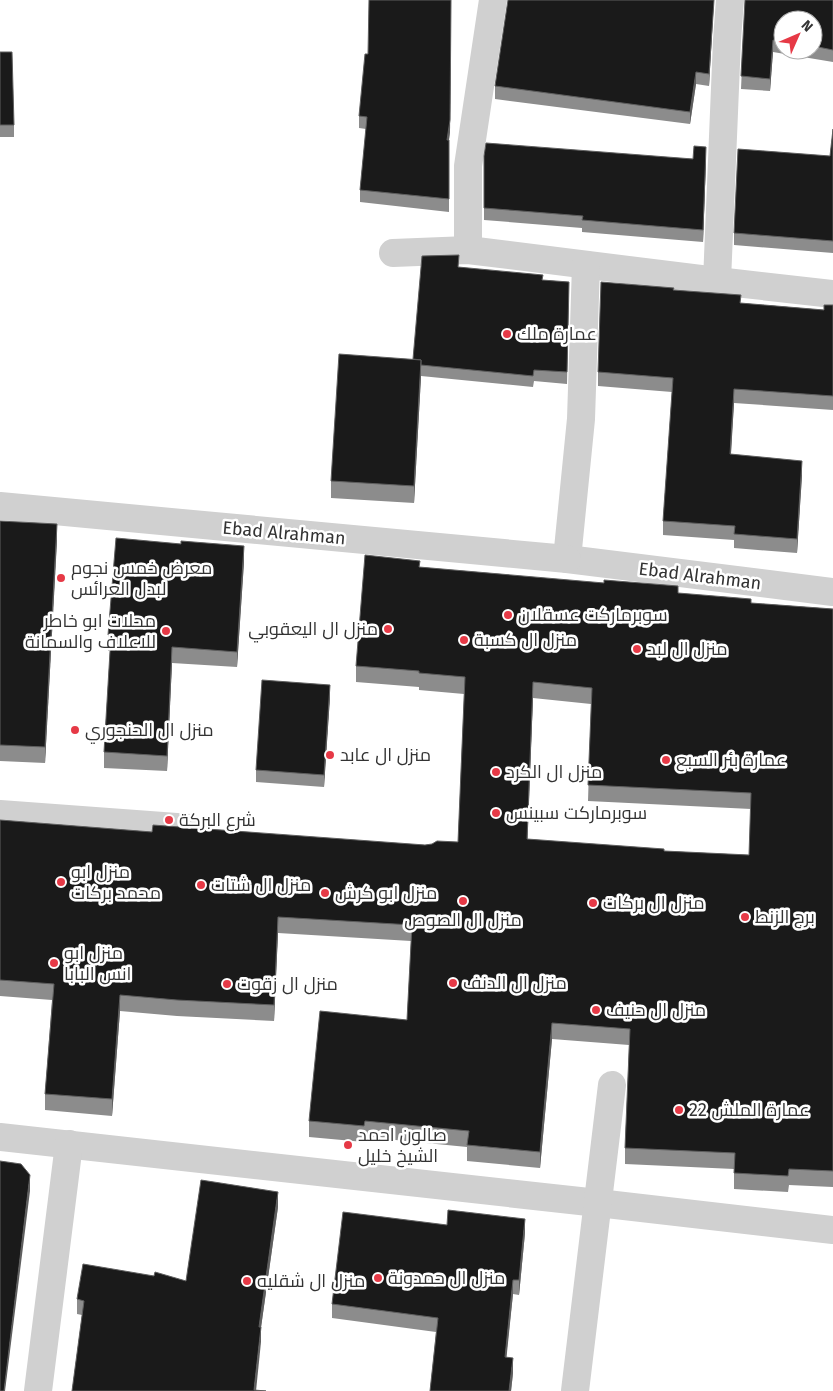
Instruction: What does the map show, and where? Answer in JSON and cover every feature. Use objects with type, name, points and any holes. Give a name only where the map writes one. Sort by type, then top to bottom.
[{"type":"street","points":[[468,250],[468,166],[493,0]]},
{"type":"street","points":[[717,281],[730,0]]},
{"type":"street","points":[[392,253],[468,250],[833,294]]},
{"type":"street","points":[[567,559],[581,419],[586,265]]},
{"type":"street","name":"Ebad Alrahman","points":[[0,506],[567,559],[833,592]]},
{"type":"street","points":[[0,814],[214,830]]},
{"type":"street","points":[[575,1391],[612,1084]]},
{"type":"street","points":[[0,1137],[833,1230]]},
{"type":"street","points":[[38,1391],[69,1144]]},
{"type":"building","points":[[369,0],[451,0],[450,120],[447,140],[449,140],[449,199],[360,190],[367,117],[359,116],[365,54],[368,54]]},
{"type":"building","points":[[508,0],[714,0],[709,74],[696,72],[690,112],[495,86]]},
{"type":"building","points":[[745,0],[833,0],[833,50],[823,48],[823,10],[773,10],[770,79],[741,76]]},
{"type":"building","points":[[0,52],[12,52],[14,125],[0,125]]},
{"type":"building","points":[[833,129],[833,241],[734,233],[738,149],[830,156]]},
{"type":"building","points":[[486,143],[693,159],[694,146],[706,147],[703,230],[582,220],[583,216],[484,208],[484,156]]},
{"type":"building","points":[[459,255],[458,267],[543,275],[542,280],[569,282],[567,372],[534,370],[533,376],[421,365],[421,360],[413,359],[422,256]]},
{"type":"building","points":[[601,282],[741,295],[740,303],[824,310],[824,305],[833,305],[833,396],[734,389],[730,454],[802,461],[797,539],[734,534],[735,526],[663,521],[673,378],[598,372]]},
{"type":"building","points":[[339,354],[421,360],[414,486],[331,481]]},
{"type":"building","points":[[0,521],[57,524],[45,747],[0,745]]},
{"type":"building","points":[[116,538],[181,544],[181,541],[244,546],[237,652],[172,647],[167,756],[104,752],[111,635],[108,635]]},
{"type":"building","points":[[365,555],[420,561],[419,567],[604,583],[604,580],[678,586],[678,593],[751,599],[751,603],[833,609],[833,1171],[789,1169],[788,1176],[734,1173],[735,1153],[625,1148],[630,1029],[552,1023],[540,1152],[467,1145],[469,1131],[365,1121],[364,1126],[309,1121],[320,1011],[407,1020],[412,925],[278,917],[274,1005],[120,995],[112,1099],[45,1094],[54,984],[0,980],[0,820],[152,832],[153,825],[425,845],[437,841],[458,842],[465,677],[356,666]],"holes":[[[533,682],[592,688],[588,785],[751,793],[749,855],[664,851],[664,849],[527,839]]]},
{"type":"building","points":[[262,680],[330,685],[324,775],[256,770]]},
{"type":"building","points":[[0,1161],[21,1164],[30,1175],[4,1391],[0,1391]]},
{"type":"building","points":[[201,1180],[278,1192],[259,1327],[261,1327],[254,1390],[266,1391],[72,1391],[84,1301],[77,1299],[83,1264],[154,1276],[155,1272],[186,1281]]},
{"type":"building","points":[[448,1210],[525,1219],[519,1280],[513,1280],[505,1357],[513,1358],[509,1391],[430,1391],[438,1318],[332,1304],[343,1212],[447,1225]]},
{"type":"place","name":"عمارة ملك","points":[[507,334]]},
{"type":"place","name":"معرض خمس نجوم لبدل العرائس","points":[[61,578]]},
{"type":"place","name":"سوبرماركت عسقلان","points":[[508,615]]},
{"type":"place","name":"منزل ال اليعقوبي","points":[[388,629]]},
{"type":"place","name":"محلات ابو خاطر للاعلاف والسمانة","points":[[166,631]]},
{"type":"place","name":"منزل ال كسبة","points":[[464,640]]},
{"type":"place","name":"منزل ال لبد","points":[[637,649]]},
{"type":"place","name":"منزل ال الحنجوري","points":[[75,730]]},
{"type":"place","name":"منزل ال عابد","points":[[330,755]]},
{"type":"place","name":"عمارة بئر السبع","points":[[666,760]]},
{"type":"place","name":"منزل ال الكرد","points":[[496,772]]},
{"type":"place","name":"سوبرماركت سبينس","points":[[496,813]]},
{"type":"place","name":"شرع البركة","points":[[169,820]]},
{"type":"place","name":"منزل ابو محمد بركات","points":[[61,882]]},
{"type":"place","name":"منزل ال شتات","points":[[201,885]]},
{"type":"place","name":"منزل ابو كرش","points":[[325,893]]},
{"type":"place","name":"منزل ال الصوص","points":[[463,901]]},
{"type":"place","name":"منزل ال بركات","points":[[593,903]]},
{"type":"place","name":"برج الزنط","points":[[745,917]]},
{"type":"place","name":"منزل ابو انس البابا","points":[[54,963]]},
{"type":"place","name":"منزل ال الدنف","points":[[453,983]]},
{"type":"place","name":"منزل ال زقوت","points":[[227,984]]},
{"type":"place","name":"منزل ال حنيف","points":[[596,1010]]},
{"type":"place","name":"عمارة الملش 22","points":[[679,1110]]},
{"type":"place","name":"صالون احمد الشيخ خليل","points":[[348,1145]]},
{"type":"place","name":"منزل ال حمدونة","points":[[378,1278]]},
{"type":"place","name":"منزل ال شقليه","points":[[247,1281]]}]
